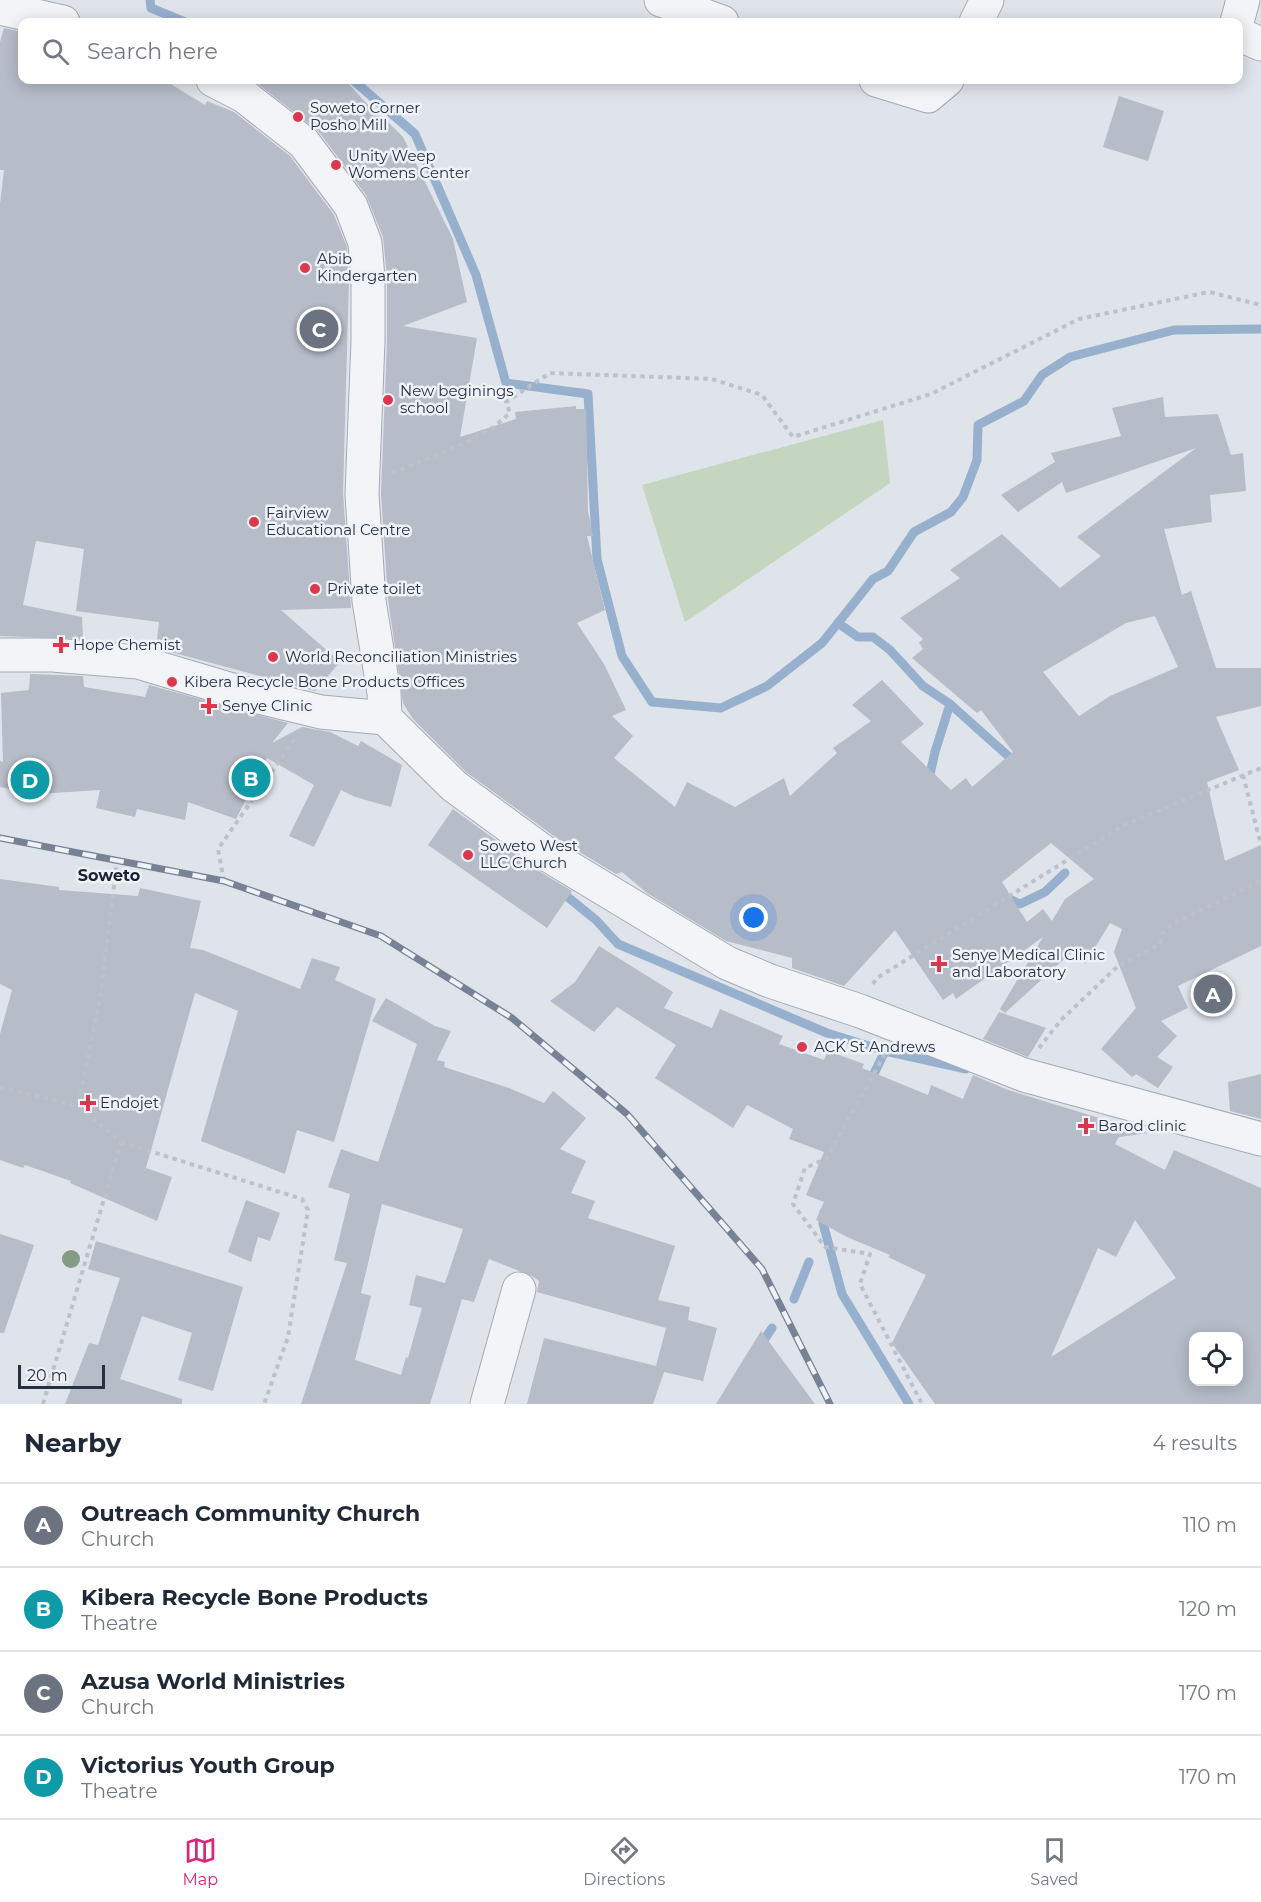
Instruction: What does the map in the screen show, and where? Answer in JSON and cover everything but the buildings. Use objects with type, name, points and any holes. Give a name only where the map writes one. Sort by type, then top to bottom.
[{"type":"street","points":[[660,0],[711,18]]},
{"type":"street","points":[[978,18],[987,0]]},
{"type":"street","points":[[1238,18],[1243,0]]},
{"type":"street","points":[[0,8],[45,18]]},
{"type":"street","points":[[1243,36],[1261,44]]},
{"type":"street","points":[[220,84],[252,102],[304,142],[351,206],[361,234],[368,278],[362,494],[369,601],[384,693],[385,718]]},
{"type":"street","points":[[889,84],[928,96],[942,84]]},
{"type":"street","points":[[0,655],[53,655],[138,662],[239,692],[321,712],[385,718],[454,786],[548,855],[727,963],[779,985],[860,1011],[1024,1075],[1261,1139]]},
{"type":"street","points":[[488,1404],[519,1289]]},
{"type":"path","points":[[362,494],[385,488],[390,474],[494,427],[510,413],[506,402],[550,373],[712,379],[762,395],[793,437],[931,394],[1079,319],[1209,292],[1261,305]]},
{"type":"path","points":[[224,881],[218,849],[309,719],[321,712]]},
{"type":"path","points":[[860,1011],[877,978],[1124,825],[1261,768]]},
{"type":"path","points":[[1243,775],[1261,845]]},
{"type":"path","points":[[78,1106],[100,999],[117,862]]},
{"type":"path","points":[[1024,1075],[1040,1047],[1060,1020],[1118,966],[1160,944],[1162,934],[1172,924],[1261,882]]},
{"type":"path","points":[[900,1027],[826,1159],[805,1168],[793,1204],[825,1247],[870,1254],[860,1284],[922,1404]]},
{"type":"path","points":[[0,1087],[78,1106],[121,1142],[302,1199],[308,1210],[288,1337],[264,1404]]},
{"type":"path","points":[[43,1404],[121,1142]]},
{"type":"green space","points":[[883,420],[890,483],[685,622],[642,485]]},
{"type":"waterway","points":[[150,0],[151,8],[175,18]]},
{"type":"waterway","points":[[358,84],[415,134],[476,275],[506,383],[588,394],[597,559],[622,656],[652,702],[721,708],[767,686],[822,643],[873,579],[888,571],[914,532],[951,512],[963,497],[977,460],[978,425],[1024,401],[1042,375],[1070,357],[1174,330],[1261,329]]},
{"type":"waterway","points":[[838,623],[858,637],[873,637],[890,650],[923,686],[950,704],[928,783]]},
{"type":"waterway","points":[[950,704],[1016,763]]},
{"type":"waterway","points":[[1005,897],[1020,904],[1045,892],[1065,873]]},
{"type":"waterway","points":[[559,890],[596,920],[618,944],[827,1033],[885,1051],[966,1069]]},
{"type":"waterway","points":[[869,1084],[885,1051]]},
{"type":"waterway","points":[[824,1212],[823,1223],[842,1294],[909,1404]]},
{"type":"waterway","points":[[794,1299],[809,1262]]},
{"type":"waterway","points":[[760,1346],[772,1328]]},
{"type":"railway","points":[[0,838],[224,881],[381,936],[512,1018],[627,1114],[762,1269],[830,1404]]},
{"type":"place","name":"Soweto Corner Posho Mill","points":[[298,117]]},
{"type":"place","name":"Unity Weep Womens Center","points":[[336,165]]},
{"type":"place","name":"Abib Kindergarten","points":[[305,268]]},
{"type":"place","name":"Azusa World Ministries","points":[[319,329]]},
{"type":"place","name":"New beginings school","points":[[388,400]]},
{"type":"place","name":"Fairview Educational Centre","points":[[254,522]]},
{"type":"place","name":"Private toilet","points":[[315,589]]},
{"type":"place","name":"Hope Chemist","points":[[61,645]]},
{"type":"place","name":"World Reconciliation Ministries","points":[[273,657]]},
{"type":"place","name":"Kibera Recycle Bone Products Offices","points":[[172,682]]},
{"type":"place","name":"Senye Clinic","points":[[209,706]]},
{"type":"place","name":"Kibera Recycle Bone Products","points":[[251,778]]},
{"type":"place","name":"Victorius Youth Group","points":[[30,780]]},
{"type":"place","name":"Soweto West LLC Church","points":[[468,855]]},
{"type":"place","name":"Senye Medical Clinic and Laboratory","points":[[939,964]]},
{"type":"place","name":"Outreach Community Church","points":[[1213,994]]},
{"type":"place","name":"ACK St Andrews","points":[[802,1047]]},
{"type":"place","name":"Endojet","points":[[88,1103]]},
{"type":"place","name":"Barod clinic","points":[[1086,1126]]},
{"type":"district","name":"Soweto","points":[[109,875]]}]
